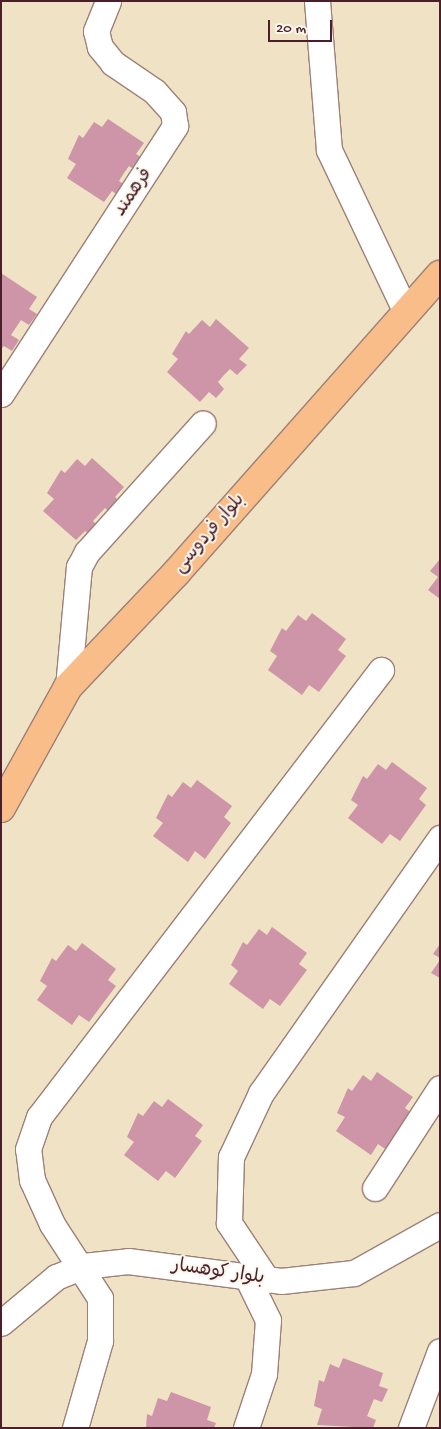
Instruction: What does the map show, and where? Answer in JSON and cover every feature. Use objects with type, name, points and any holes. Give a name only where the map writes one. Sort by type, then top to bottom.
[{"type":"main road","name":"بلوار فردوسی","points":[[1,808],[68,687],[176,573],[405,310],[440,274]]},
{"type":"street","name":"فرهمند","points":[[1,394],[175,126],[173,112],[154,91],[113,63],[100,47],[96,31],[108,1]]},
{"type":"street","points":[[318,1],[329,150],[405,310]]},
{"type":"street","points":[[68,687],[78,567],[87,552],[203,423]]},
{"type":"street","points":[[75,1428],[100,1341],[100,1298],[83,1266],[52,1224],[32,1180],[28,1149],[39,1117],[381,670]]},
{"type":"street","points":[[246,1428],[264,1374],[268,1320],[258,1279],[229,1223],[231,1157],[261,1093],[440,838]]},
{"type":"street","points":[[375,1188],[440,1088]]},
{"type":"street","name":"بلوار کوهسار","points":[[1,1323],[56,1277],[83,1266],[128,1261],[258,1279],[354,1273],[440,1225]]},
{"type":"street","points":[[411,1428],[440,1351]]},
{"type":"building","points":[[108,119],[144,143],[136,154],[144,159],[136,171],[129,166],[124,173],[119,181],[126,186],[120,197],[112,191],[104,202],[67,178],[76,164],[68,159],[79,135],[83,138],[94,122],[102,127]]},
{"type":"building","points":[[1,273],[37,297],[29,309],[37,314],[29,325],[21,320],[11,335],[19,340],[12,351],[4,346],[1,349]]},
{"type":"building","points":[[216,319],[249,348],[239,359],[247,365],[237,375],[230,369],[218,382],[224,389],[216,398],[209,392],[200,402],[167,372],[178,359],[172,354],[186,331],[189,334],[202,320],[210,327]]},
{"type":"building","points":[[92,458],[124,487],[115,497],[122,503],[112,514],[105,508],[93,521],[100,528],[92,537],[85,531],[76,540],[43,511],[54,499],[47,493],[61,470],[65,473],[77,459],[85,466]]},
{"type":"building","points":[[440,559],[440,599],[428,590],[438,577],[430,571]]},
{"type":"building","points":[[312,613],[346,639],[338,650],[346,656],[319,692],[309,685],[302,695],[268,670],[277,656],[270,651],[282,628],[286,631],[298,615],[306,621]]},
{"type":"building","points":[[392,762],[427,788],[419,799],[426,805],[400,841],[390,834],[382,844],[348,818],[358,805],[351,800],[363,776],[367,779],[378,764],[386,770]]},
{"type":"building","points":[[197,780],[232,806],[224,817],[231,823],[205,859],[195,851],[188,862],[153,836],[163,823],[156,818],[168,794],[172,797],[183,782],[191,788]]},
{"type":"building","points":[[272,927],[307,953],[299,964],[307,970],[280,1006],[270,999],[263,1009],[229,984],[238,971],[231,965],[243,942],[247,945],[259,929],[267,935]]},
{"type":"building","points":[[82,943],[116,969],[108,980],[116,986],[89,1022],[79,1015],[72,1025],[37,1000],[47,986],[40,981],[52,958],[56,961],[68,945],[76,951]]},
{"type":"building","points":[[440,944],[440,958],[433,954]]},
{"type":"building","points":[[440,960],[440,978],[431,973]]},
{"type":"building","points":[[377,1072],[413,1097],[405,1108],[413,1114],[388,1151],[378,1144],[371,1155],[336,1131],[345,1117],[337,1113],[348,1088],[352,1091],[363,1075],[371,1081]]},
{"type":"building","points":[[168,1099],[203,1125],[195,1136],[202,1141],[175,1178],[166,1171],[158,1181],[124,1155],[134,1142],[127,1137],[138,1113],[143,1116],[154,1101],[162,1107]]},
{"type":"building","points":[[343,1358],[383,1373],[379,1386],[388,1389],[382,1402],[374,1399],[367,1416],[376,1420],[373,1428],[317,1425],[322,1409],[314,1406],[319,1380],[324,1382],[330,1364],[339,1368]]},
{"type":"building","points":[[171,1392],[211,1407],[207,1420],[216,1423],[214,1428],[146,1428],[147,1414],[152,1416],[158,1398],[167,1401]]}]
